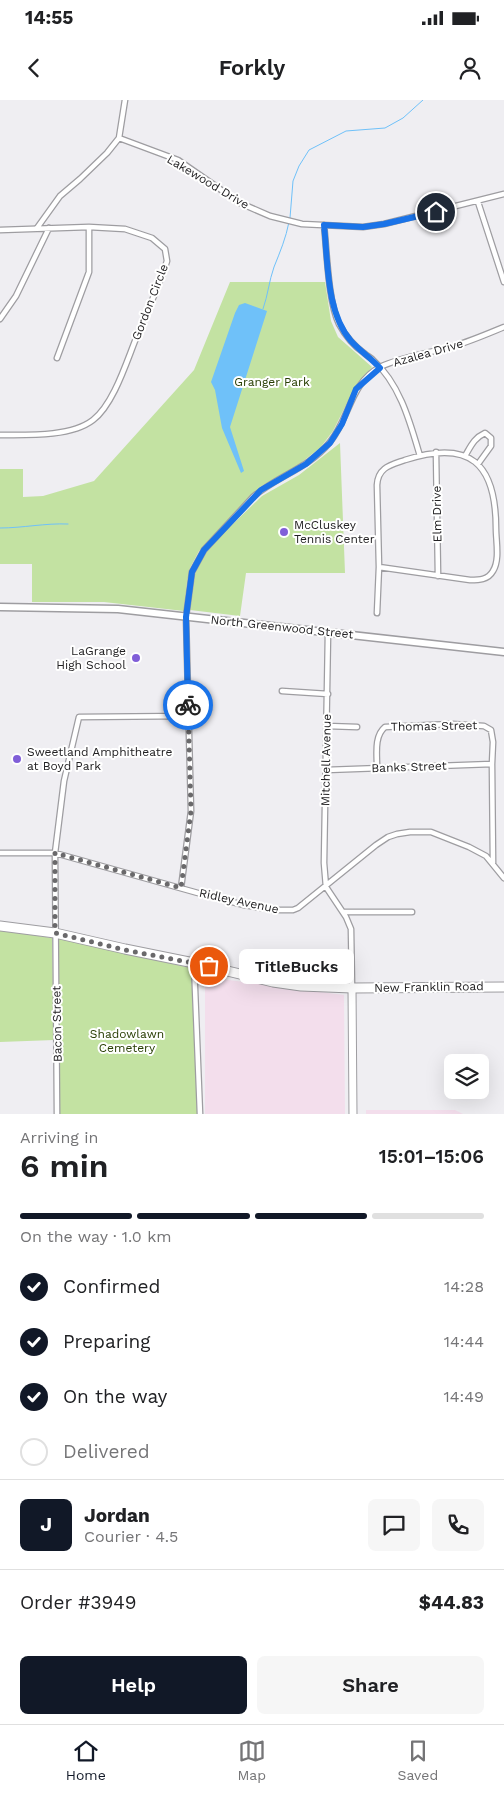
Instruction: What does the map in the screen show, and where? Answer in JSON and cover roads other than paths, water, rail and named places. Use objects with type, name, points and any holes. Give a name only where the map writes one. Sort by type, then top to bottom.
[{"type":"highway","name":"New Franklin Road","points":[[0,926],[55,933],[272,982],[301,986],[352,988],[504,987]]},
{"type":"main road","name":"North Greenwood Street","points":[[0,607],[118,609],[504,652]]},
{"type":"main road","points":[[352,988],[353,1114]]},
{"type":"street","points":[[36,228],[60,196],[84,176],[119,138],[125,100]]},
{"type":"street","name":"Lakewood Drive","points":[[119,138],[178,160],[240,203],[270,216],[302,224],[363,227],[384,224],[504,194]]},
{"type":"street","points":[[478,202],[504,282]]},
{"type":"street","points":[[324,225],[331,290],[339,324],[352,342],[373,360],[389,378],[400,399],[420,456]]},
{"type":"street","points":[[57,358],[89,272],[89,227]]},
{"type":"street","name":"Gordon Circle","points":[[0,230],[89,227],[125,229],[152,238],[165,249],[167,261],[127,363],[109,402],[94,420],[73,430],[27,435],[0,435]]},
{"type":"street","points":[[0,320],[16,296],[50,228]]},
{"type":"street","name":"Azalea Drive","points":[[181,888],[191,811],[186,617],[192,572],[204,550],[261,490],[306,464],[330,443],[342,424],[356,389],[380,368],[416,355],[467,342],[504,327]]},
{"type":"street","points":[[465,456],[478,436],[485,433],[491,438],[491,446],[478,464]]},
{"type":"street","points":[[377,613],[379,567],[378,476],[389,465],[436,452],[448,452],[465,456],[478,464],[490,481],[494,497],[497,549],[495,568],[489,575],[480,580],[379,567]]},
{"type":"street","name":"Elm Drive","points":[[436,452],[438,576]]},
{"type":"street","name":"Mitchell Avenue","points":[[326,887],[324,863],[328,632]]},
{"type":"street","points":[[282,691],[328,694]]},
{"type":"street","name":"Bacon Street","points":[[58,1114],[55,853],[64,781],[79,717],[189,716]]},
{"type":"street","name":"Thomas Street","points":[[377,767],[376,743],[384,728],[443,724],[484,726],[491,730],[493,742],[492,764]]},
{"type":"street","points":[[326,726],[357,727]]},
{"type":"street","points":[[492,764],[493,863]]},
{"type":"street","name":"Banks Street","points":[[326,770],[492,764]]},
{"type":"street","name":"Ridley Avenue","points":[[0,853],[55,853],[181,888],[274,910],[298,908],[326,887],[336,876],[388,837],[410,832],[431,832],[469,847],[486,856],[504,878]]},
{"type":"street","points":[[326,887],[348,920],[352,935],[352,988]]},
{"type":"street","points":[[343,912],[412,912]]},
{"type":"street","points":[[194,963],[200,1114]]},
{"type":"water","points":[[245,303],[267,311],[230,427],[244,471],[241,473],[222,428],[215,390],[211,382],[235,313],[239,305]]},
{"type":"waterway","points":[[290,218],[293,181],[299,166],[309,150],[346,131],[385,128],[403,118],[423,100]]},
{"type":"waterway","points":[[263,309],[272,272],[285,239],[289,222]]},
{"type":"waterway","points":[[0,528],[68,524]]},
{"type":"place","name":"McCluskey Tennis Center","points":[[284,532]]},
{"type":"place","name":"LaGrange High School","points":[[136,658]]},
{"type":"place","name":"Sweetland Amphitheatre at Boyd Park","points":[[17,759]]},
{"type":"place","name":"TitleBucks","points":[[209,966]]},
{"type":"park label","name":"Granger Park","points":[[272,382]]},
{"type":"park label","name":"Shadowlawn Cemetery","points":[[127,1041]]}]
